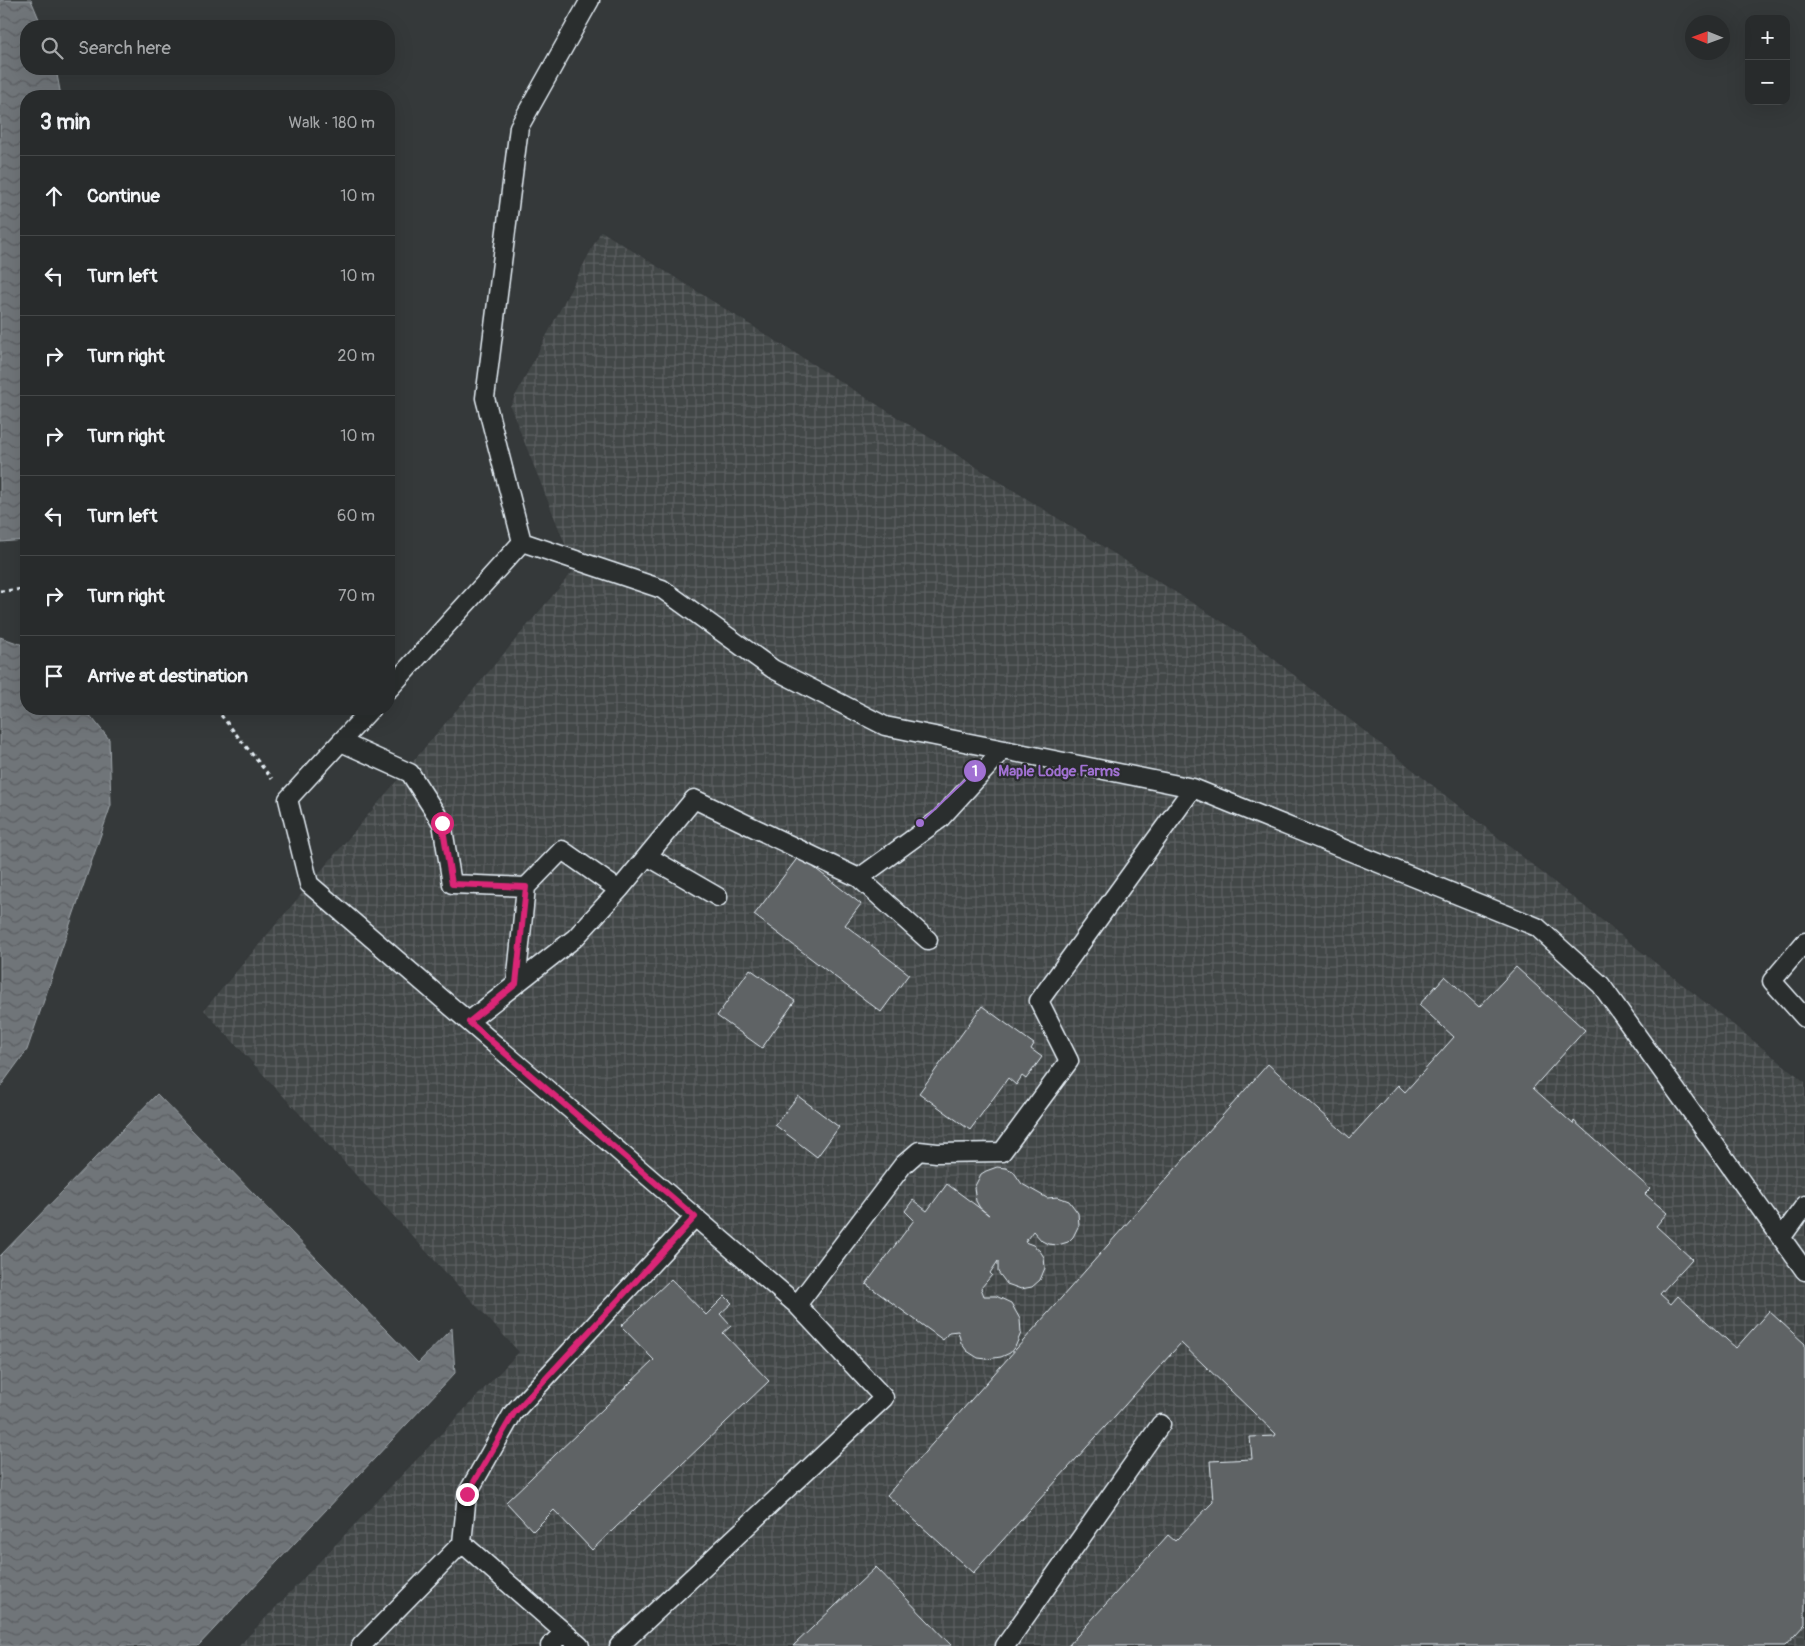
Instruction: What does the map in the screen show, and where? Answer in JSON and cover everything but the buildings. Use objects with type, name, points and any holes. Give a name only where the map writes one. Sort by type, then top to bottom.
[{"type":"lane","points":[[522,542],[485,398],[519,127],[590,0]]},
{"type":"lane","points":[[395,682],[522,542]]},
{"type":"lane","points":[[522,542],[662,589],[773,669],[885,726],[1193,788],[1537,928],[1601,985],[1805,1271]]},
{"type":"lane","points":[[366,715],[288,799],[309,884],[797,1305],[884,1398],[620,1646]]},
{"type":"lane","points":[[341,742],[410,772],[442,823],[452,884],[526,887]]},
{"type":"lane","points":[[858,878],[940,819],[1003,750]]},
{"type":"lane","points":[[797,1305],[903,1165],[918,1151],[937,1153],[1002,1152],[1069,1061],[1039,1001],[1193,788]]},
{"type":"lane","points":[[469,1022],[575,938],[619,890],[694,799],[858,878],[928,940]]},
{"type":"lane","points":[[516,984],[526,887],[562,850],[619,890]]},
{"type":"lane","points":[[647,856],[718,897]]},
{"type":"lane","points":[[1805,942],[1772,982],[1805,1018]]},
{"type":"lane","points":[[1781,1238],[1805,1205]]},
{"type":"lane","points":[[361,1646],[462,1543],[467,1494],[514,1413],[695,1217]]},
{"type":"lane","points":[[1005,1646],[1161,1424]]},
{"type":"lane","points":[[462,1543],[580,1646]]},
{"type":"lane","points":[[550,1646],[564,1632]]},
{"type":"path","points":[[0,591],[20,589]]},
{"type":"path","points":[[221,715],[288,799]]},
{"type":"shaded area","points":[[601,231],[1245,636],[1805,1082],[1805,1646],[239,1646],[519,1352],[204,1010],[575,569],[510,406]]},
{"type":"water","points":[[0,0],[31,0],[39,20],[20,20],[20,75],[57,75],[60,90],[20,90],[20,540],[0,542]]},
{"type":"water","points":[[0,637],[20,644],[20,715],[90,715],[109,739],[111,805],[27,1050],[0,1087]]},
{"type":"water","points":[[157,1094],[418,1363],[452,1328],[455,1373],[198,1646],[0,1646],[0,1256]]},
{"type":"place","name":"Maple Lodge Farms","points":[[920,823]]},
{"type":"route","points":[[442,823],[452,884],[526,887],[516,984],[469,1022],[695,1217],[514,1413],[467,1494]]}]
